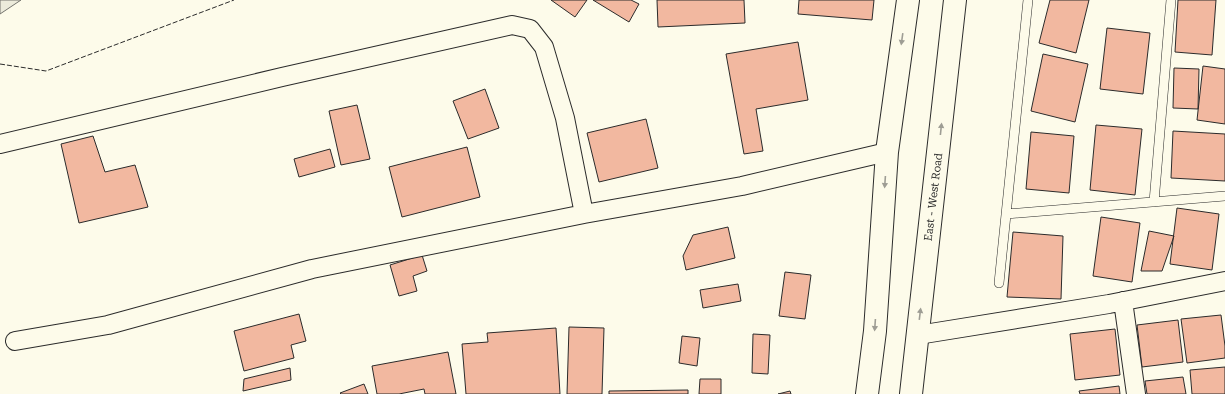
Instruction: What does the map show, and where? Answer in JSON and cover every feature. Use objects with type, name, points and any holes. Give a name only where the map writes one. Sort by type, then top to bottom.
[{"type":"main road","points":[[867,394],[875,331],[887,152],[908,0]]},
{"type":"main road","name":"East - West Road","points":[[911,394],[954,0]]},
{"type":"street","points":[[0,144],[282,77],[512,25],[530,29],[544,47],[565,118],[584,214]]},
{"type":"street","points":[[15,341],[108,325],[312,269],[584,214],[742,186],[887,152]]},
{"type":"street","points":[[918,335],[1124,301],[1225,281]]},
{"type":"street","points":[[1124,301],[1136,394]]},
{"type":"lane","points":[[999,283],[1028,0]]},
{"type":"lane","points":[[1154,202],[1171,0]]},
{"type":"lane","points":[[1006,214],[1225,196]]},
{"type":"shaded area","points":[[0,0],[21,0],[0,14]]},
{"type":"building","points":[[551,0],[587,0],[575,17]]},
{"type":"building","points":[[593,0],[631,0],[639,4],[629,22]]},
{"type":"building","points":[[657,0],[744,0],[745,23],[658,27]]},
{"type":"building","points":[[799,0],[874,0],[872,20],[798,14]]},
{"type":"building","points":[[1050,0],[1089,0],[1076,53],[1039,43]]},
{"type":"building","points":[[1178,0],[1216,0],[1212,55],[1175,52]]},
{"type":"building","points":[[1107,28],[1150,33],[1143,94],[1100,89]]},
{"type":"building","points":[[798,42],[808,100],[756,109],[763,151],[744,154],[726,54]]},
{"type":"building","points":[[1043,54],[1088,64],[1075,122],[1031,111]]},
{"type":"building","points":[[1203,66],[1225,69],[1225,124],[1197,120]]},
{"type":"building","points":[[1174,68],[1199,69],[1198,109],[1173,108]]},
{"type":"building","points":[[485,89],[499,128],[468,139],[453,101]]},
{"type":"building","points":[[357,105],[370,159],[341,165],[329,111]]},
{"type":"building","points":[[646,119],[658,168],[599,182],[587,133]]},
{"type":"building","points":[[1096,125],[1142,129],[1135,195],[1090,190]]},
{"type":"building","points":[[1173,131],[1225,134],[1225,181],[1171,178]]},
{"type":"building","points":[[1031,132],[1074,136],[1069,193],[1026,189]]},
{"type":"building","points":[[93,136],[105,172],[135,165],[148,207],[79,223],[61,144]]},
{"type":"building","points":[[467,147],[480,197],[402,217],[389,167]]},
{"type":"building","points":[[330,149],[335,167],[299,177],[294,159]]},
{"type":"building","points":[[1177,208],[1219,214],[1212,270],[1170,264]]},
{"type":"building","points":[[1101,217],[1140,223],[1132,282],[1093,276]]},
{"type":"building","points":[[728,227],[735,258],[686,270],[683,256],[693,235]]},
{"type":"building","points":[[1149,231],[1174,236],[1162,271],[1141,271]]},
{"type":"building","points":[[1013,232],[1063,236],[1061,299],[1007,297]]},
{"type":"building","points":[[422,255],[427,271],[413,276],[417,291],[399,296],[390,265]]},
{"type":"building","points":[[785,272],[811,275],[805,319],[779,316]]},
{"type":"building","points":[[738,284],[741,301],[703,308],[700,290]]},
{"type":"building","points":[[299,314],[306,341],[291,345],[294,358],[244,371],[234,331]]},
{"type":"building","points":[[1221,315],[1225,358],[1187,363],[1181,319]]},
{"type":"building","points":[[1178,320],[1183,362],[1142,367],[1137,325]]},
{"type":"building","points":[[569,327],[604,328],[602,394],[567,394]]},
{"type":"building","points":[[556,328],[560,394],[466,394],[462,344],[488,342],[487,333]]},
{"type":"building","points":[[1115,329],[1120,375],[1075,380],[1070,334]]},
{"type":"building","points":[[753,334],[770,335],[768,374],[752,373]]},
{"type":"building","points":[[682,336],[700,338],[697,366],[679,363]]},
{"type":"building","points":[[448,352],[456,394],[425,394],[424,389],[399,394],[377,394],[372,366]]},
{"type":"building","points":[[1225,367],[1225,394],[1192,394],[1190,370]]},
{"type":"building","points":[[290,368],[291,380],[243,391],[244,379]]},
{"type":"building","points":[[1183,377],[1186,394],[1147,394],[1145,381]]},
{"type":"building","points":[[700,379],[721,379],[721,394],[699,394]]},
{"type":"building","points":[[364,384],[368,394],[340,393]]},
{"type":"building","points":[[1119,386],[1120,394],[1080,394],[1079,391]]},
{"type":"building","points":[[688,390],[688,394],[609,394],[609,391]]},
{"type":"building","points":[[790,391],[791,394],[778,394]]},
{"type":"fence","points":[[0,64],[46,71],[234,0]]}]
